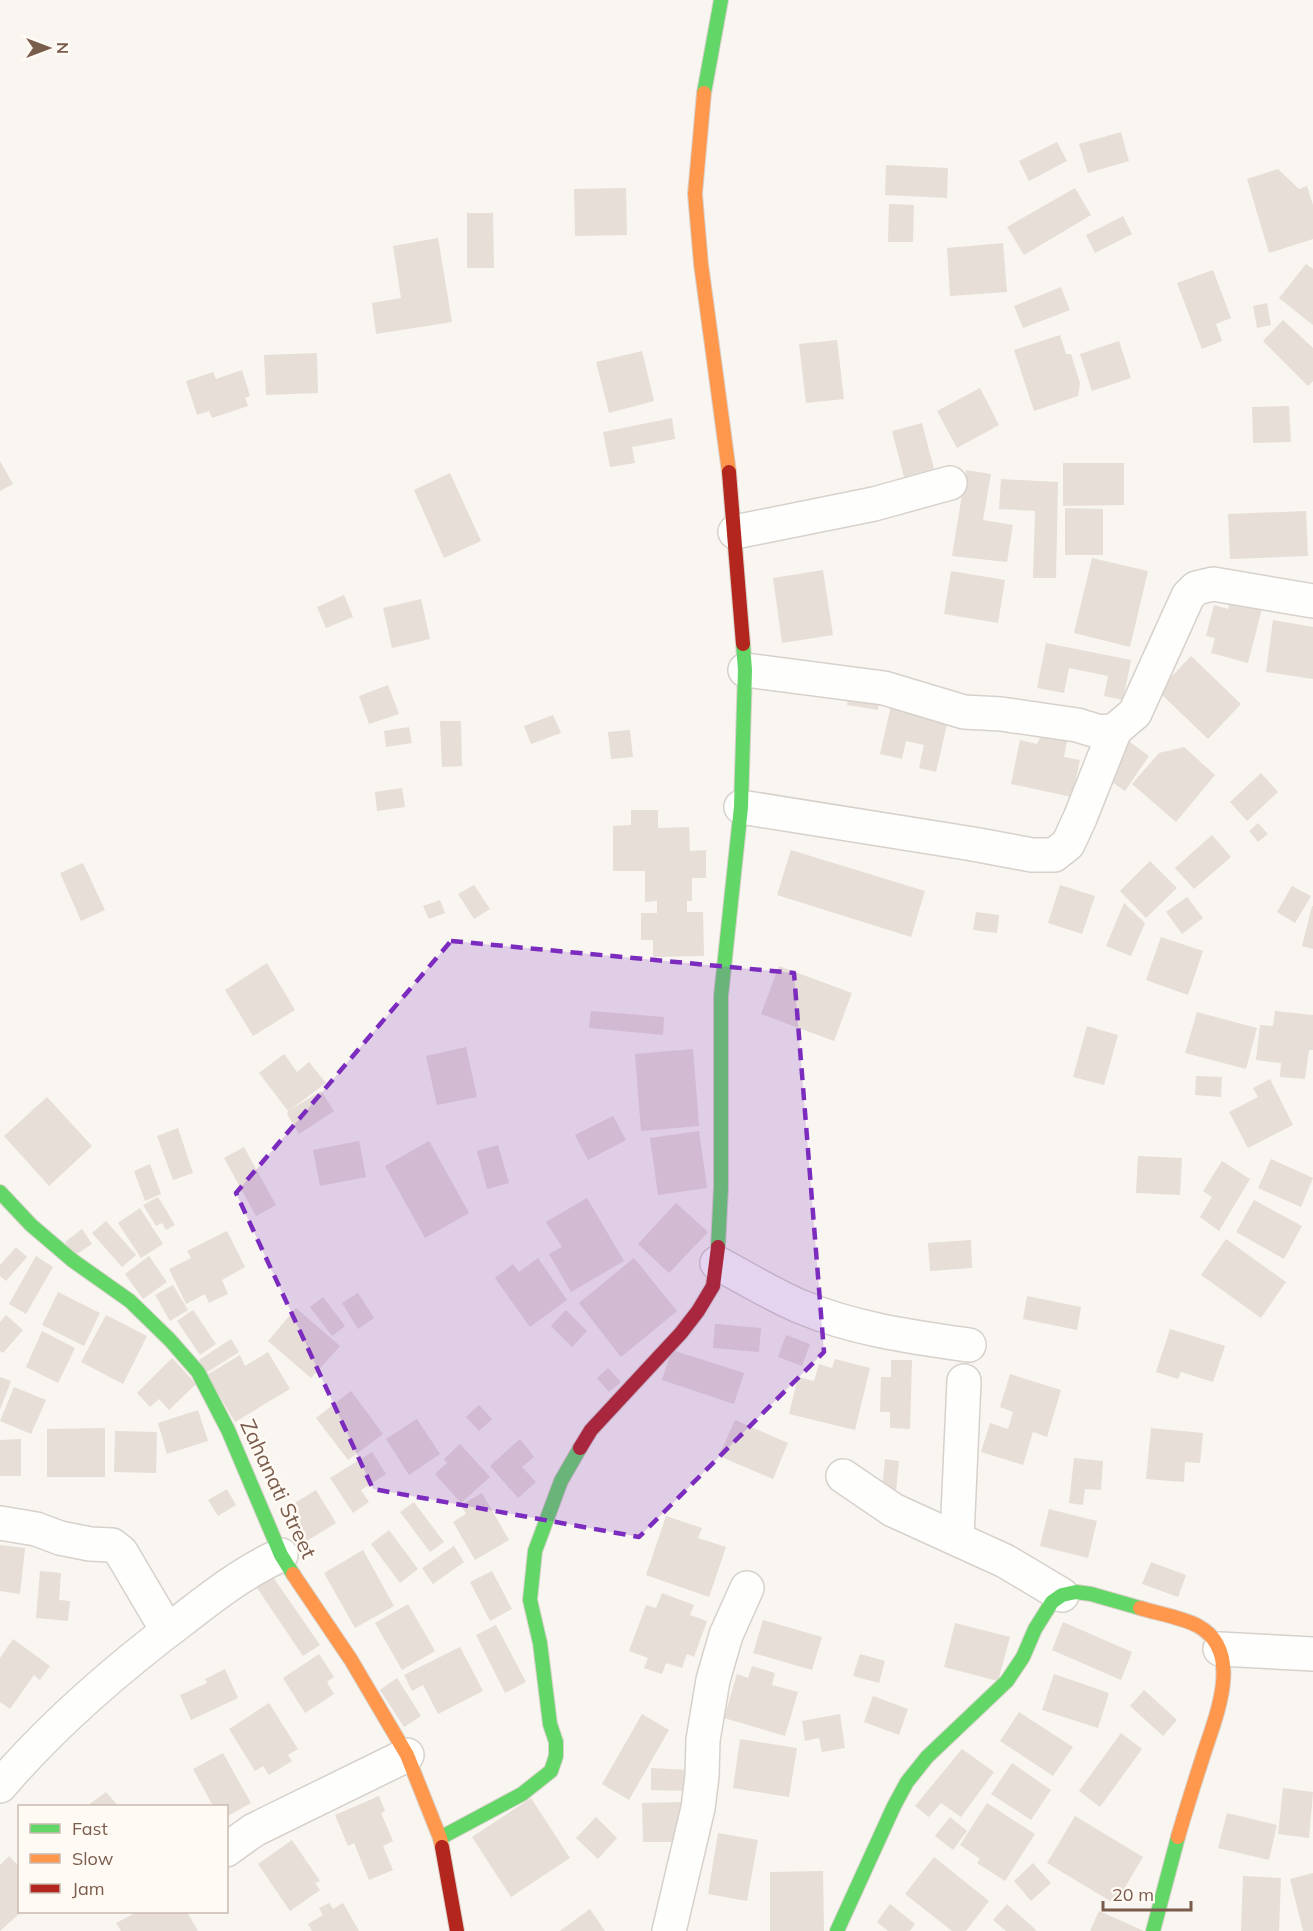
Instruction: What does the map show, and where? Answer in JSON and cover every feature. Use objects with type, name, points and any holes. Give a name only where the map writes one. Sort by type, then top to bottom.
[{"type":"street","points":[[440,1839],[522,1794],[551,1771],[556,1756],[556,1742],[550,1724],[540,1643],[530,1600],[535,1551],[561,1481],[591,1430],[681,1333],[698,1311],[712,1286],[717,1263],[721,1187],[721,996],[741,807],[745,670],[727,450],[701,264],[695,194],[701,109],[721,0]]},
{"type":"street","points":[[735,532],[874,504],[950,483]]},
{"type":"street","points":[[741,807],[1032,855],[1054,855],[1068,844],[1115,730],[1135,713],[1188,596],[1196,588],[1213,584],[1313,601]]},
{"type":"street","points":[[745,670],[884,688],[964,712],[1001,714],[1077,725],[1100,732],[1115,730]]},
{"type":"street","name":"Zahanati Street","points":[[0,1192],[30,1226],[72,1260],[130,1301],[170,1340],[198,1372],[228,1430],[281,1555],[351,1660],[407,1755],[440,1839],[457,1931]]},
{"type":"street","points":[[717,1263],[799,1306],[842,1320],[906,1336],[969,1345]]},
{"type":"street","points":[[957,1537],[964,1381]]},
{"type":"street","points":[[843,1476],[893,1510],[957,1537],[1005,1561],[1062,1595]]},
{"type":"street","points":[[0,1523],[36,1529],[60,1538],[90,1544],[112,1545],[121,1552],[167,1630]]},
{"type":"street","points":[[0,1786],[21,1762],[109,1678],[167,1630],[219,1592],[264,1563],[281,1555]]},
{"type":"street","points":[[669,1931],[698,1808],[703,1740],[712,1680],[726,1635],[747,1588]]},
{"type":"street","points":[[837,1931],[894,1806],[908,1782],[927,1757],[1007,1681],[1023,1657],[1046,1609],[1052,1602],[1062,1595],[1076,1592],[1091,1594],[1197,1625],[1210,1634],[1220,1649],[1224,1671],[1222,1695],[1179,1833],[1153,1931]]},
{"type":"street","points":[[1220,1649],[1313,1654]]},
{"type":"street","points":[[228,1849],[254,1830],[407,1755]]},
{"type":"highlighted area","points":[[451,941],[794,973],[824,1352],[639,1537],[373,1489],[236,1193]]},
{"type":"building","points":[[1121,132],[1129,161],[1088,173],[1079,144]]},
{"type":"building","points":[[1057,142],[1067,161],[1029,181],[1019,161]]},
{"type":"building","points":[[886,165],[948,168],[947,198],[885,195]]},
{"type":"building","points":[[1278,169],[1299,189],[1307,186],[1313,205],[1313,239],[1269,253],[1247,179]]},
{"type":"building","points":[[626,188],[627,235],[575,236],[574,189]]},
{"type":"building","points":[[1075,188],[1091,215],[1024,255],[1007,227]]},
{"type":"building","points":[[889,204],[914,205],[913,242],[888,242]]},
{"type":"building","points":[[467,213],[493,213],[494,268],[467,268]]},
{"type":"building","points":[[1123,216],[1132,234],[1095,253],[1086,235]]},
{"type":"building","points":[[438,238],[452,322],[376,334],[372,303],[401,298],[393,246]]},
{"type":"building","points":[[1003,243],[1007,292],[950,296],[947,248]]},
{"type":"building","points":[[1306,264],[1313,269],[1313,325],[1279,298]]},
{"type":"building","points":[[1213,270],[1231,318],[1216,324],[1222,341],[1202,349],[1177,283]]},
{"type":"building","points":[[1061,287],[1070,310],[1023,328],[1014,306]]},
{"type":"building","points":[[1267,303],[1271,325],[1257,328],[1253,306]]},
{"type":"building","points":[[1283,320],[1313,348],[1313,381],[1308,386],[1263,341]]},
{"type":"building","points":[[1060,335],[1066,354],[1071,354],[1080,383],[1078,396],[1034,411],[1014,350]]},
{"type":"building","points":[[837,340],[844,399],[806,403],[799,344]]},
{"type":"building","points":[[1119,341],[1131,378],[1092,391],[1080,354]]},
{"type":"building","points":[[642,351],[654,401],[609,413],[596,362]]},
{"type":"building","points":[[317,353],[318,393],[266,395],[264,355]]},
{"type":"building","points":[[242,370],[250,396],[245,398],[248,406],[212,418],[209,411],[197,415],[186,381],[213,372],[216,379]]},
{"type":"building","points":[[980,388],[999,425],[957,448],[937,411]]},
{"type":"building","points":[[1289,406],[1291,442],[1253,443],[1252,407]]},
{"type":"building","points":[[672,418],[675,439],[632,447],[635,463],[610,467],[603,432]]},
{"type":"building","points":[[922,423],[934,469],[904,477],[892,431]]},
{"type":"building","points":[[0,461],[13,484],[0,491]]},
{"type":"building","points":[[1063,463],[1124,463],[1124,505],[1063,506]]},
{"type":"building","points":[[966,470],[991,474],[983,520],[1013,525],[1007,562],[952,556]]},
{"type":"building","points":[[450,473],[481,541],[444,558],[414,490]]},
{"type":"building","points":[[1001,479],[1058,482],[1056,578],[1033,578],[1035,511],[999,509]]},
{"type":"building","points":[[1065,508],[1103,509],[1103,555],[1065,555]]},
{"type":"building","points":[[1306,511],[1308,556],[1230,559],[1228,514]]},
{"type":"building","points":[[1092,558],[1148,571],[1130,647],[1074,633]]},
{"type":"building","points":[[823,570],[833,635],[782,643],[773,578]]},
{"type":"building","points":[[951,571],[1005,580],[998,623],[944,614]]},
{"type":"building","points":[[1232,592],[1264,601],[1248,663],[1211,653],[1215,638],[1206,636],[1214,605],[1228,609]]},
{"type":"building","points":[[344,595],[353,617],[326,628],[317,607]]},
{"type":"building","points":[[421,599],[430,639],[392,648],[383,608]]},
{"type":"building","points":[[1273,620],[1313,627],[1313,679],[1266,672]]},
{"type":"building","points":[[1046,643],[1131,660],[1123,700],[1104,696],[1108,676],[1069,668],[1064,693],[1037,688]]},
{"type":"building","points":[[1191,656],[1241,704],[1208,739],[1158,691]]},
{"type":"building","points":[[388,685],[399,714],[369,724],[359,696]]},
{"type":"building","points":[[851,685],[881,690],[878,710],[847,705]]},
{"type":"building","points":[[891,706],[948,720],[936,772],[919,768],[924,745],[906,741],[902,759],[880,754]]},
{"type":"building","points":[[553,715],[561,733],[531,744],[524,726]]},
{"type":"building","points":[[440,721],[461,721],[462,766],[442,767]]},
{"type":"building","points":[[409,727],[412,743],[386,747],[384,731]]},
{"type":"building","points":[[630,730],[633,757],[611,759],[608,732]]},
{"type":"building","points":[[1041,736],[1067,741],[1064,757],[1080,760],[1072,797],[1011,784],[1020,740],[1037,744]]},
{"type":"building","points":[[1130,742],[1149,756],[1125,791],[1106,778]]},
{"type":"building","points":[[1184,747],[1215,775],[1176,822],[1132,784],[1159,753]]},
{"type":"building","points":[[1261,773],[1278,792],[1247,821],[1230,802]]},
{"type":"building","points":[[402,788],[405,807],[377,811],[375,792]]},
{"type":"building","points":[[631,810],[658,810],[658,828],[689,827],[690,851],[706,850],[706,878],[692,878],[692,901],[687,901],[687,912],[703,912],[704,956],[653,957],[653,940],[641,940],[641,913],[657,913],[657,901],[645,902],[645,871],[613,871],[613,826],[631,825]]},
{"type":"building","points":[[1258,823],[1268,834],[1258,842],[1249,831]]},
{"type":"building","points":[[1212,835],[1231,857],[1194,889],[1175,868]]},
{"type":"building","points":[[791,850],[925,891],[911,937],[777,895]]},
{"type":"building","points":[[1150,861],[1177,888],[1146,918],[1120,891]]},
{"type":"building","points":[[83,863],[105,910],[81,921],[60,873]]},
{"type":"building","points":[[474,885],[490,909],[474,919],[458,894]]},
{"type":"building","points":[[1060,885],[1095,896],[1082,934],[1048,923]]},
{"type":"building","points":[[1292,886],[1311,896],[1295,923],[1277,912]]},
{"type":"building","points":[[1187,897],[1203,918],[1182,934],[1166,912]]},
{"type":"building","points":[[440,900],[445,913],[429,919],[423,906]]},
{"type":"building","points":[[1124,903],[1145,923],[1131,956],[1106,946]]},
{"type":"building","points":[[1313,906],[1313,949],[1302,946]]},
{"type":"building","points":[[976,912],[999,915],[997,933],[973,930]]},
{"type":"building","points":[[1161,937],[1203,951],[1188,995],[1146,980]]},
{"type":"building","points":[[267,963],[295,1010],[253,1036],[225,990]]},
{"type":"building","points":[[779,966],[852,993],[834,1041],[761,1014]]},
{"type":"building","points":[[591,1011],[664,1017],[663,1035],[589,1028]]},
{"type":"building","points":[[1275,1011],[1313,1015],[1313,1050],[1309,1050],[1305,1079],[1280,1077],[1281,1063],[1256,1060],[1260,1025],[1273,1026]]},
{"type":"building","points":[[1197,1012],[1257,1028],[1246,1069],[1185,1053]]},
{"type":"building","points":[[1087,1026],[1118,1035],[1104,1085],[1073,1077]]},
{"type":"building","points":[[466,1047],[477,1097],[437,1105],[426,1056]]},
{"type":"building","points":[[693,1049],[699,1126],[641,1131],[635,1054]]},
{"type":"building","points":[[284,1054],[297,1072],[309,1062],[326,1083],[290,1110],[321,1091],[334,1111],[299,1134],[287,1114],[288,1111],[259,1073]]},
{"type":"building","points":[[1196,1076],[1222,1077],[1221,1097],[1195,1095]]},
{"type":"building","points":[[1270,1079],[1293,1125],[1248,1148],[1229,1112],[1258,1097],[1253,1088]]},
{"type":"building","points":[[47,1097],[92,1146],[49,1186],[4,1136]]},
{"type":"building","points":[[613,1116],[626,1140],[588,1160],[575,1135]]},
{"type":"building","points":[[178,1128],[193,1173],[173,1180],[157,1136]]},
{"type":"building","points":[[699,1131],[707,1188],[658,1195],[650,1138]]},
{"type":"building","points":[[359,1141],[366,1177],[320,1186],[313,1150]]},
{"type":"building","points":[[429,1141],[469,1213],[425,1238],[385,1166]]},
{"type":"building","points":[[498,1145],[509,1183],[487,1189],[477,1151]]},
{"type":"building","points":[[244,1147],[276,1205],[256,1216],[224,1158]]},
{"type":"building","points":[[1138,1156],[1182,1158],[1180,1195],[1136,1193]]},
{"type":"building","points":[[1271,1159],[1313,1178],[1301,1207],[1258,1188]]},
{"type":"building","points":[[1222,1161],[1250,1179],[1219,1231],[1200,1217],[1212,1197],[1203,1191]]},
{"type":"building","points":[[150,1164],[161,1194],[145,1201],[134,1171]]},
{"type":"building","points":[[158,1197],[175,1225],[166,1230],[162,1223],[156,1226],[143,1205]]},
{"type":"building","points":[[587,1198],[624,1261],[571,1292],[549,1254],[562,1247],[546,1222]]},
{"type":"building","points":[[1254,1200],[1302,1226],[1284,1259],[1236,1232]]},
{"type":"building","points":[[676,1203],[708,1232],[669,1273],[638,1244]]},
{"type":"building","points":[[140,1208],[163,1244],[141,1258],[118,1223]]},
{"type":"building","points":[[106,1221],[136,1255],[122,1267],[92,1233]]},
{"type":"building","points":[[82,1229],[92,1244],[74,1256],[65,1242]]},
{"type":"building","points":[[227,1231],[245,1267],[222,1280],[228,1294],[209,1303],[205,1294],[186,1304],[169,1269],[191,1258],[187,1251]]},
{"type":"building","points":[[1226,1239],[1286,1282],[1261,1318],[1201,1275]]},
{"type":"building","points":[[971,1240],[972,1268],[930,1271],[928,1243]]},
{"type":"building","points":[[16,1247],[27,1257],[6,1281],[0,1276],[0,1265]]},
{"type":"building","points":[[36,1256],[53,1267],[26,1314],[9,1304]]},
{"type":"building","points":[[149,1256],[167,1282],[143,1299],[125,1274]]},
{"type":"building","points":[[538,1258],[567,1300],[530,1327],[495,1278],[513,1264],[519,1272]]},
{"type":"building","points":[[634,1258],[677,1311],[621,1357],[579,1303]]},
{"type":"building","points":[[173,1285],[188,1310],[170,1321],[155,1295]]},
{"type":"building","points":[[58,1292],[100,1313],[84,1346],[42,1325]]},
{"type":"building","points":[[358,1293],[374,1318],[358,1329],[342,1303]]},
{"type":"building","points":[[1027,1296],[1081,1307],[1077,1330],[1023,1319]]},
{"type":"building","points":[[323,1297],[345,1326],[332,1336],[310,1307]]},
{"type":"building","points":[[296,1308],[340,1346],[311,1378],[268,1341]]},
{"type":"building","points":[[193,1310],[216,1344],[200,1355],[177,1321]]},
{"type":"building","points":[[566,1310],[587,1331],[572,1347],[551,1326]]},
{"type":"building","points":[[6,1315],[23,1330],[3,1353],[0,1351],[0,1322]]},
{"type":"building","points":[[106,1315],[147,1336],[123,1384],[81,1362]]},
{"type":"building","points":[[715,1324],[761,1328],[759,1352],[713,1348]]},
{"type":"building","points":[[1170,1329],[1225,1346],[1213,1382],[1181,1372],[1178,1379],[1156,1372]]},
{"type":"building","points":[[42,1331],[75,1348],[58,1383],[26,1367]]},
{"type":"building","points":[[786,1335],[810,1344],[802,1366],[778,1357]]},
{"type":"building","points":[[231,1339],[239,1352],[206,1373],[199,1360]]},
{"type":"building","points":[[672,1350],[744,1373],[734,1404],[662,1380]]},
{"type":"building","points":[[268,1352],[290,1389],[235,1422],[207,1375],[240,1355],[245,1366]]},
{"type":"building","points":[[172,1358],[196,1384],[169,1410],[159,1399],[150,1407],[137,1393]]},
{"type":"building","points":[[835,1359],[870,1368],[855,1430],[789,1414],[798,1377],[814,1381],[819,1364],[832,1368]]},
{"type":"building","points":[[891,1360],[912,1360],[910,1429],[890,1428],[890,1412],[880,1412],[881,1377],[891,1377]]},
{"type":"building","points":[[608,1368],[621,1382],[609,1392],[597,1378]]},
{"type":"building","points":[[1010,1374],[1061,1390],[1047,1437],[1033,1432],[1023,1465],[981,1452],[990,1423],[1008,1429],[1013,1412],[1000,1407]]},
{"type":"building","points":[[0,1377],[11,1381],[0,1410]]},
{"type":"building","points":[[14,1387],[46,1400],[31,1434],[0,1421]]},
{"type":"building","points":[[351,1391],[383,1434],[348,1460],[316,1418]]},
{"type":"building","points":[[479,1405],[492,1419],[479,1431],[466,1417]]},
{"type":"building","points":[[198,1410],[208,1441],[167,1454],[158,1423]]},
{"type":"building","points":[[417,1419],[440,1454],[409,1475],[386,1439]]},
{"type":"building","points":[[735,1420],[788,1443],[773,1479],[719,1456]]},
{"type":"building","points":[[105,1428],[105,1477],[47,1477],[47,1429]]},
{"type":"building","points":[[1151,1428],[1203,1433],[1200,1463],[1185,1462],[1184,1482],[1146,1479]]},
{"type":"building","points":[[115,1431],[157,1432],[156,1473],[114,1472]]},
{"type":"building","points":[[21,1439],[21,1476],[0,1476],[0,1440]]},
{"type":"building","points":[[520,1439],[534,1457],[522,1467],[536,1482],[518,1498],[490,1466]]},
{"type":"building","points":[[460,1444],[490,1477],[461,1503],[435,1474],[447,1463],[444,1459]]},
{"type":"building","points":[[372,1452],[386,1474],[361,1490],[369,1502],[353,1513],[330,1478]]},
{"type":"building","points":[[1074,1458],[1103,1461],[1101,1490],[1085,1489],[1083,1505],[1069,1503]]},
{"type":"building","points":[[885,1459],[899,1461],[896,1492],[882,1490]]},
{"type":"building","points":[[227,1489],[236,1505],[218,1516],[208,1500]]},
{"type":"building","points":[[316,1490],[336,1523],[300,1545],[280,1512]]},
{"type":"building","points":[[482,1493],[509,1540],[475,1560],[453,1522],[466,1514],[461,1505]]},
{"type":"building","points":[[414,1502],[444,1542],[430,1552],[400,1512]]},
{"type":"building","points":[[1049,1509],[1097,1521],[1088,1558],[1040,1546]]},
{"type":"building","points":[[666,1516],[702,1528],[698,1538],[726,1547],[709,1597],[646,1575]]},
{"type":"building","points":[[389,1530],[418,1569],[400,1583],[371,1544]]},
{"type":"building","points":[[0,1545],[25,1548],[20,1594],[0,1591]]},
{"type":"building","points":[[454,1546],[464,1562],[433,1584],[422,1568]]},
{"type":"building","points":[[363,1550],[394,1606],[355,1628],[324,1573]]},
{"type":"building","points":[[1151,1562],[1186,1575],[1178,1597],[1142,1584]]},
{"type":"building","points":[[40,1571],[61,1573],[59,1600],[70,1601],[68,1621],[36,1618]]},
{"type":"building","points":[[492,1571],[512,1609],[490,1621],[470,1582]]},
{"type":"building","points":[[271,1574],[320,1645],[303,1656],[255,1585]]},
{"type":"building","points":[[662,1593],[694,1605],[690,1615],[707,1621],[694,1657],[687,1654],[682,1668],[666,1663],[662,1674],[644,1668],[648,1658],[629,1651],[646,1605],[656,1608]]},
{"type":"building","points":[[408,1604],[435,1651],[402,1670],[375,1623]]},
{"type":"building","points":[[763,1620],[822,1637],[812,1670],[753,1653]]},
{"type":"building","points":[[1063,1622],[1132,1652],[1121,1680],[1052,1650]]},
{"type":"building","points":[[955,1623],[1010,1637],[998,1681],[944,1667]]},
{"type":"building","points":[[496,1625],[526,1682],[505,1693],[476,1635]]},
{"type":"building","points":[[13,1639],[50,1666],[40,1680],[34,1675],[10,1709],[0,1702],[0,1658]]},
{"type":"building","points":[[460,1647],[483,1691],[438,1714],[423,1685],[412,1691],[404,1675]]},
{"type":"building","points":[[319,1654],[334,1677],[327,1682],[334,1694],[305,1713],[283,1678]]},
{"type":"building","points":[[860,1654],[885,1661],[879,1683],[853,1676]]},
{"type":"building","points":[[752,1666],[775,1673],[772,1685],[798,1692],[785,1736],[724,1718],[737,1674],[748,1678]]},
{"type":"building","points":[[225,1669],[238,1698],[191,1720],[180,1695],[207,1683],[205,1679]]},
{"type":"building","points":[[1054,1674],[1109,1693],[1098,1728],[1042,1710]]},
{"type":"building","points":[[397,1678],[421,1716],[404,1727],[380,1690]]},
{"type":"building","points":[[1144,1690],[1177,1720],[1163,1736],[1130,1706]]},
{"type":"building","points":[[873,1696],[908,1709],[899,1735],[864,1722]]},
{"type":"building","points":[[269,1703],[298,1749],[288,1755],[292,1761],[269,1775],[263,1766],[255,1771],[229,1729]]},
{"type":"building","points":[[1019,1712],[1073,1747],[1053,1776],[1000,1741]]},
{"type":"building","points":[[642,1714],[669,1730],[629,1800],[602,1784]]},
{"type":"building","points":[[840,1714],[845,1748],[822,1752],[819,1738],[805,1741],[802,1721]]},
{"type":"building","points":[[1121,1733],[1142,1749],[1100,1807],[1079,1791]]},
{"type":"building","points":[[740,1739],[797,1748],[789,1797],[733,1788]]},
{"type":"building","points":[[962,1749],[994,1772],[961,1817],[941,1803],[929,1817],[915,1806]]},
{"type":"building","points":[[223,1753],[251,1803],[228,1816],[228,1805],[212,1805],[193,1769]]},
{"type":"building","points":[[1012,1763],[1051,1790],[1031,1820],[991,1794]]},
{"type":"building","points":[[651,1768],[690,1770],[689,1791],[651,1790]]},
{"type":"building","points":[[1283,1788],[1313,1792],[1309,1838],[1278,1834]]},
{"type":"building","points":[[106,1792],[117,1805],[88,1805]]},
{"type":"building","points":[[379,1796],[385,1811],[381,1813],[393,1841],[383,1846],[393,1870],[369,1880],[354,1843],[348,1846],[335,1815]]},
{"type":"building","points":[[531,1798],[570,1858],[511,1897],[472,1837]]},
{"type":"building","points":[[683,1802],[684,1842],[643,1842],[642,1803]]},
{"type":"building","points":[[987,1803],[1035,1834],[1005,1881],[977,1863],[980,1859],[960,1845]]},
{"type":"building","points":[[1227,1813],[1277,1825],[1269,1860],[1218,1848]]},
{"type":"building","points":[[1075,1816],[1143,1857],[1115,1904],[1047,1863]]},
{"type":"building","points":[[596,1817],[617,1838],[598,1859],[576,1838]]},
{"type":"building","points":[[950,1817],[967,1831],[953,1850],[935,1836]]},
{"type":"building","points":[[718,1833],[758,1840],[747,1901],[708,1894]]},
{"type":"building","points":[[292,1840],[320,1881],[315,1883],[320,1890],[290,1911],[258,1864]]},
{"type":"building","points":[[9,1856],[18,1865],[18,1913],[20,1913],[0,1931],[0,1865]]},
{"type":"building","points":[[934,1857],[989,1901],[966,1931],[952,1931],[905,1894]]},
{"type":"building","points":[[1033,1863],[1051,1883],[1031,1901],[1014,1881]]},
{"type":"building","points":[[823,1871],[824,1931],[770,1931],[770,1872]]},
{"type":"building","points":[[1313,1873],[1313,1931],[1303,1931],[1290,1879]]},
{"type":"building","points":[[1243,1876],[1281,1878],[1279,1931],[1241,1931]]},
{"type":"building","points":[[329,1903],[333,1909],[343,1903],[359,1931],[312,1931],[308,1924],[323,1915],[319,1908]]},
{"type":"building","points":[[890,1904],[915,1924],[910,1931],[888,1931],[877,1922]]},
{"type":"building","points":[[1007,1904],[1037,1931],[1006,1931],[993,1920]]},
{"type":"building","points":[[590,1909],[605,1931],[560,1931]]},
{"type":"building","points":[[1099,1911],[1144,1931],[1090,1931]]},
{"type":"building","points":[[135,1913],[188,1913],[198,1931],[121,1931],[116,1923]]},
{"type":"traffic: fast","points":[[704,93],[721,0]]},
{"type":"traffic: fast","points":[[718,1247],[721,1187],[721,996],[741,807],[745,670],[743,644]]},
{"type":"traffic: fast","points":[[0,1192],[31,1225],[72,1260],[130,1301],[170,1340],[198,1372],[228,1430],[281,1555],[293,1574]]},
{"type":"traffic: fast","points":[[440,1838],[522,1794],[551,1771],[556,1756],[556,1742],[550,1724],[540,1643],[530,1600],[535,1551],[561,1481],[580,1448]]},
{"type":"traffic: fast","points":[[837,1931],[907,1782],[927,1757],[1007,1681],[1023,1657],[1035,1629],[1052,1602],[1062,1595],[1076,1592],[1140,1608]]},
{"type":"traffic: fast","points":[[1153,1931],[1178,1837]]},
{"type":"traffic: slow","points":[[704,93],[695,194],[701,264],[729,472]]},
{"type":"traffic: slow","points":[[293,1574],[351,1660],[407,1755],[442,1847]]},
{"type":"traffic: slow","points":[[1140,1608],[1198,1626],[1212,1637],[1220,1651],[1223,1667],[1220,1703],[1178,1837]]},
{"type":"traffic: jam","points":[[729,472],[743,644]]},
{"type":"traffic: jam","points":[[580,1448],[591,1430],[681,1333],[698,1311],[713,1286],[718,1247]]},
{"type":"traffic: jam","points":[[442,1847],[457,1931]]}]
